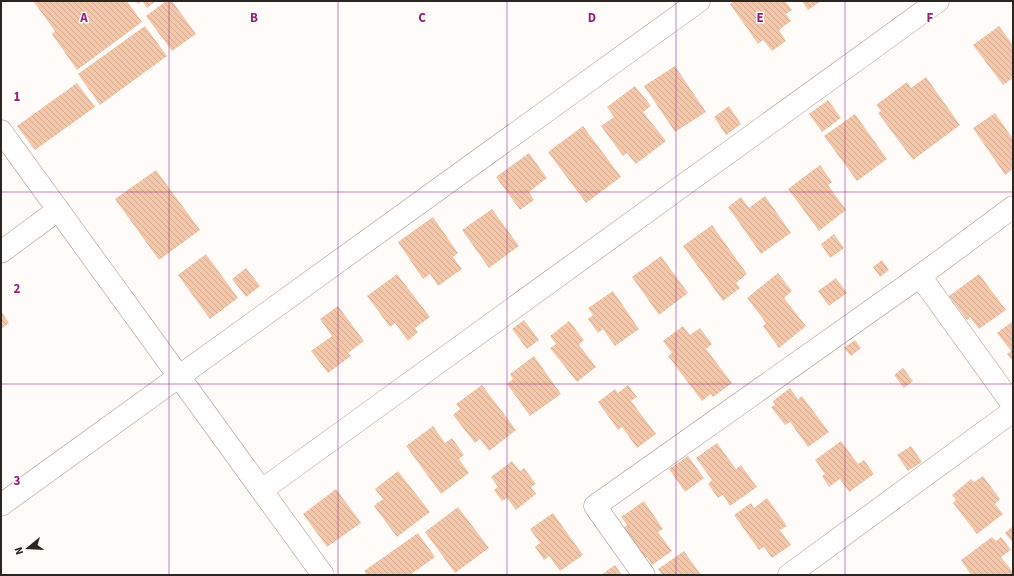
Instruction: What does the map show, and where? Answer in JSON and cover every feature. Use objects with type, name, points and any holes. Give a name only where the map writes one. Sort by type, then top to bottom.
[{"type":"street","points":[[1,505],[699,1]]},
{"type":"street","points":[[262,490],[938,1]]},
{"type":"street","points":[[1,131],[323,575]]},
{"type":"street","points":[[644,575],[595,506],[920,276],[1013,206]]},
{"type":"street","points":[[1,252],[58,210]]},
{"type":"street","points":[[920,276],[1013,405]]},
{"type":"street","points":[[789,575],[1013,411]]},
{"type":"building","points":[[33,1],[127,1],[142,22],[77,70],[52,34],[55,31]]},
{"type":"building","points":[[142,1],[156,1],[147,8]]},
{"type":"building","points":[[166,1],[172,1],[196,34],[172,51],[146,16]]},
{"type":"building","points":[[734,1],[785,1],[792,10],[786,14],[791,21],[779,30],[786,41],[772,51],[763,40],[758,44],[730,4]]},
{"type":"building","points":[[802,1],[821,1],[808,10]]},
{"type":"building","points":[[145,26],[167,56],[100,105],[78,74]]},
{"type":"building","points":[[999,26],[1013,45],[1013,78],[1003,85],[973,45]]},
{"type":"building","points":[[675,66],[706,112],[675,132],[644,86]]},
{"type":"building","points":[[926,77],[960,125],[913,160],[878,113],[881,111],[876,105],[907,82],[911,88]]},
{"type":"building","points":[[77,83],[95,107],[35,150],[17,126]]},
{"type":"building","points":[[635,86],[651,106],[643,112],[666,141],[636,164],[627,153],[623,156],[601,126],[614,117],[607,107]]},
{"type":"building","points":[[828,100],[841,118],[822,132],[809,114]]},
{"type":"building","points":[[729,106],[741,124],[726,135],[714,117]]},
{"type":"building","points":[[995,113],[1013,139],[1013,169],[1005,175],[973,128]]},
{"type":"building","points":[[855,114],[887,159],[857,181],[824,136]]},
{"type":"building","points":[[583,126],[621,177],[586,203],[548,152]]},
{"type":"building","points":[[529,153],[547,178],[529,192],[534,200],[520,210],[496,177]]},
{"type":"building","points":[[820,165],[832,182],[828,185],[846,210],[819,231],[788,189]]},
{"type":"building","points":[[156,170],[200,230],[159,260],[115,199]]},
{"type":"building","points":[[765,196],[791,233],[761,254],[728,207],[741,197],[749,208]]},
{"type":"building","points":[[492,209],[519,246],[489,268],[462,230]]},
{"type":"building","points":[[433,217],[458,253],[453,257],[462,269],[438,286],[430,274],[423,279],[398,242]]},
{"type":"building","points":[[712,225],[747,274],[736,283],[740,288],[723,301],[683,246]]},
{"type":"building","points":[[834,234],[844,248],[830,258],[821,244]]},
{"type":"building","points":[[206,254],[238,298],[210,319],[178,275]]},
{"type":"building","points":[[661,256],[688,293],[659,315],[632,277]]},
{"type":"building","points":[[882,260],[889,270],[880,277],[873,267]]},
{"type":"building","points":[[246,268],[260,286],[246,297],[232,279]]},
{"type":"building","points":[[778,273],[792,291],[784,298],[806,326],[779,348],[763,326],[766,323],[747,298]]},
{"type":"building","points":[[397,274],[430,317],[415,328],[418,332],[408,341],[395,323],[390,327],[367,296]]},
{"type":"building","points":[[979,274],[1006,310],[979,329],[970,317],[967,320],[949,296]]},
{"type":"building","points":[[836,278],[847,293],[829,306],[818,291]]},
{"type":"building","points":[[613,291],[639,329],[615,346],[603,329],[598,333],[588,319],[593,315],[588,308]]},
{"type":"building","points":[[338,306],[364,341],[348,353],[351,356],[328,373],[311,351],[332,336],[320,319]]},
{"type":"building","points":[[1,311],[9,323],[1,329]]},
{"type":"building","points":[[524,320],[539,340],[527,349],[512,329]]},
{"type":"building","points":[[569,321],[584,340],[579,345],[596,367],[577,382],[550,348],[556,344],[550,336]]},
{"type":"building","points":[[1013,321],[1013,361],[1007,354],[1011,351],[997,333]]},
{"type":"building","points":[[683,326],[690,335],[700,328],[712,344],[706,349],[732,383],[713,397],[711,394],[702,401],[668,356],[672,353],[663,341]]},
{"type":"building","points":[[855,340],[861,348],[851,356],[844,348]]},
{"type":"building","points":[[534,356],[561,394],[530,416],[507,384],[513,379],[510,374]]},
{"type":"building","points":[[903,368],[913,381],[904,388],[894,375]]},
{"type":"building","points":[[482,385],[516,430],[489,451],[480,439],[475,443],[453,415],[460,409],[456,404]]},
{"type":"building","points":[[628,385],[637,397],[631,401],[656,434],[637,448],[622,427],[618,430],[598,402],[615,389],[618,393]]},
{"type":"building","points":[[790,388],[798,399],[802,396],[829,432],[808,447],[790,422],[785,425],[771,407],[775,405],[773,401]]},
{"type":"building","points":[[433,426],[445,443],[452,438],[464,455],[459,459],[469,473],[441,494],[406,446]]},
{"type":"building","points":[[841,441],[858,464],[864,460],[874,474],[849,492],[840,479],[829,487],[822,476],[825,474],[815,460]]},
{"type":"building","points":[[717,443],[736,469],[741,465],[757,487],[730,506],[723,495],[718,498],[708,484],[712,480],[696,458]]},
{"type":"building","points":[[911,446],[922,462],[908,471],[897,455]]},
{"type":"building","points":[[688,456],[704,478],[685,492],[669,469]]},
{"type":"building","points":[[512,461],[520,471],[524,468],[536,484],[531,487],[536,494],[516,510],[507,498],[502,501],[494,490],[498,487],[491,477]]},
{"type":"building","points":[[398,471],[430,512],[397,537],[374,506],[383,499],[375,489]]},
{"type":"building","points":[[983,476],[1000,499],[995,504],[1003,514],[977,534],[953,503],[956,500],[952,495],[971,479],[974,482]]},
{"type":"building","points":[[336,489],[361,523],[327,547],[303,514]]},
{"type":"building","points":[[767,498],[787,526],[780,530],[791,545],[772,558],[764,547],[759,550],[734,515],[751,503],[754,508]]},
{"type":"building","points":[[644,501],[663,529],[658,532],[672,551],[652,565],[647,557],[642,560],[621,529],[627,525],[621,517]]},
{"type":"building","points":[[458,507],[489,548],[455,573],[425,532]]},
{"type":"building","points":[[553,513],[583,555],[560,571],[549,556],[544,560],[535,547],[540,543],[530,529]]},
{"type":"building","points":[[1013,526],[1013,543],[1005,533]]},
{"type":"building","points":[[418,533],[435,557],[410,575],[367,575],[364,571]]},
{"type":"building","points":[[992,537],[996,541],[1001,537],[1011,550],[1001,557],[1013,572],[1013,575],[971,575],[961,560]]},
{"type":"building","points":[[684,551],[701,575],[662,575],[658,569]]},
{"type":"building","points":[[615,565],[622,575],[601,575]]}]
